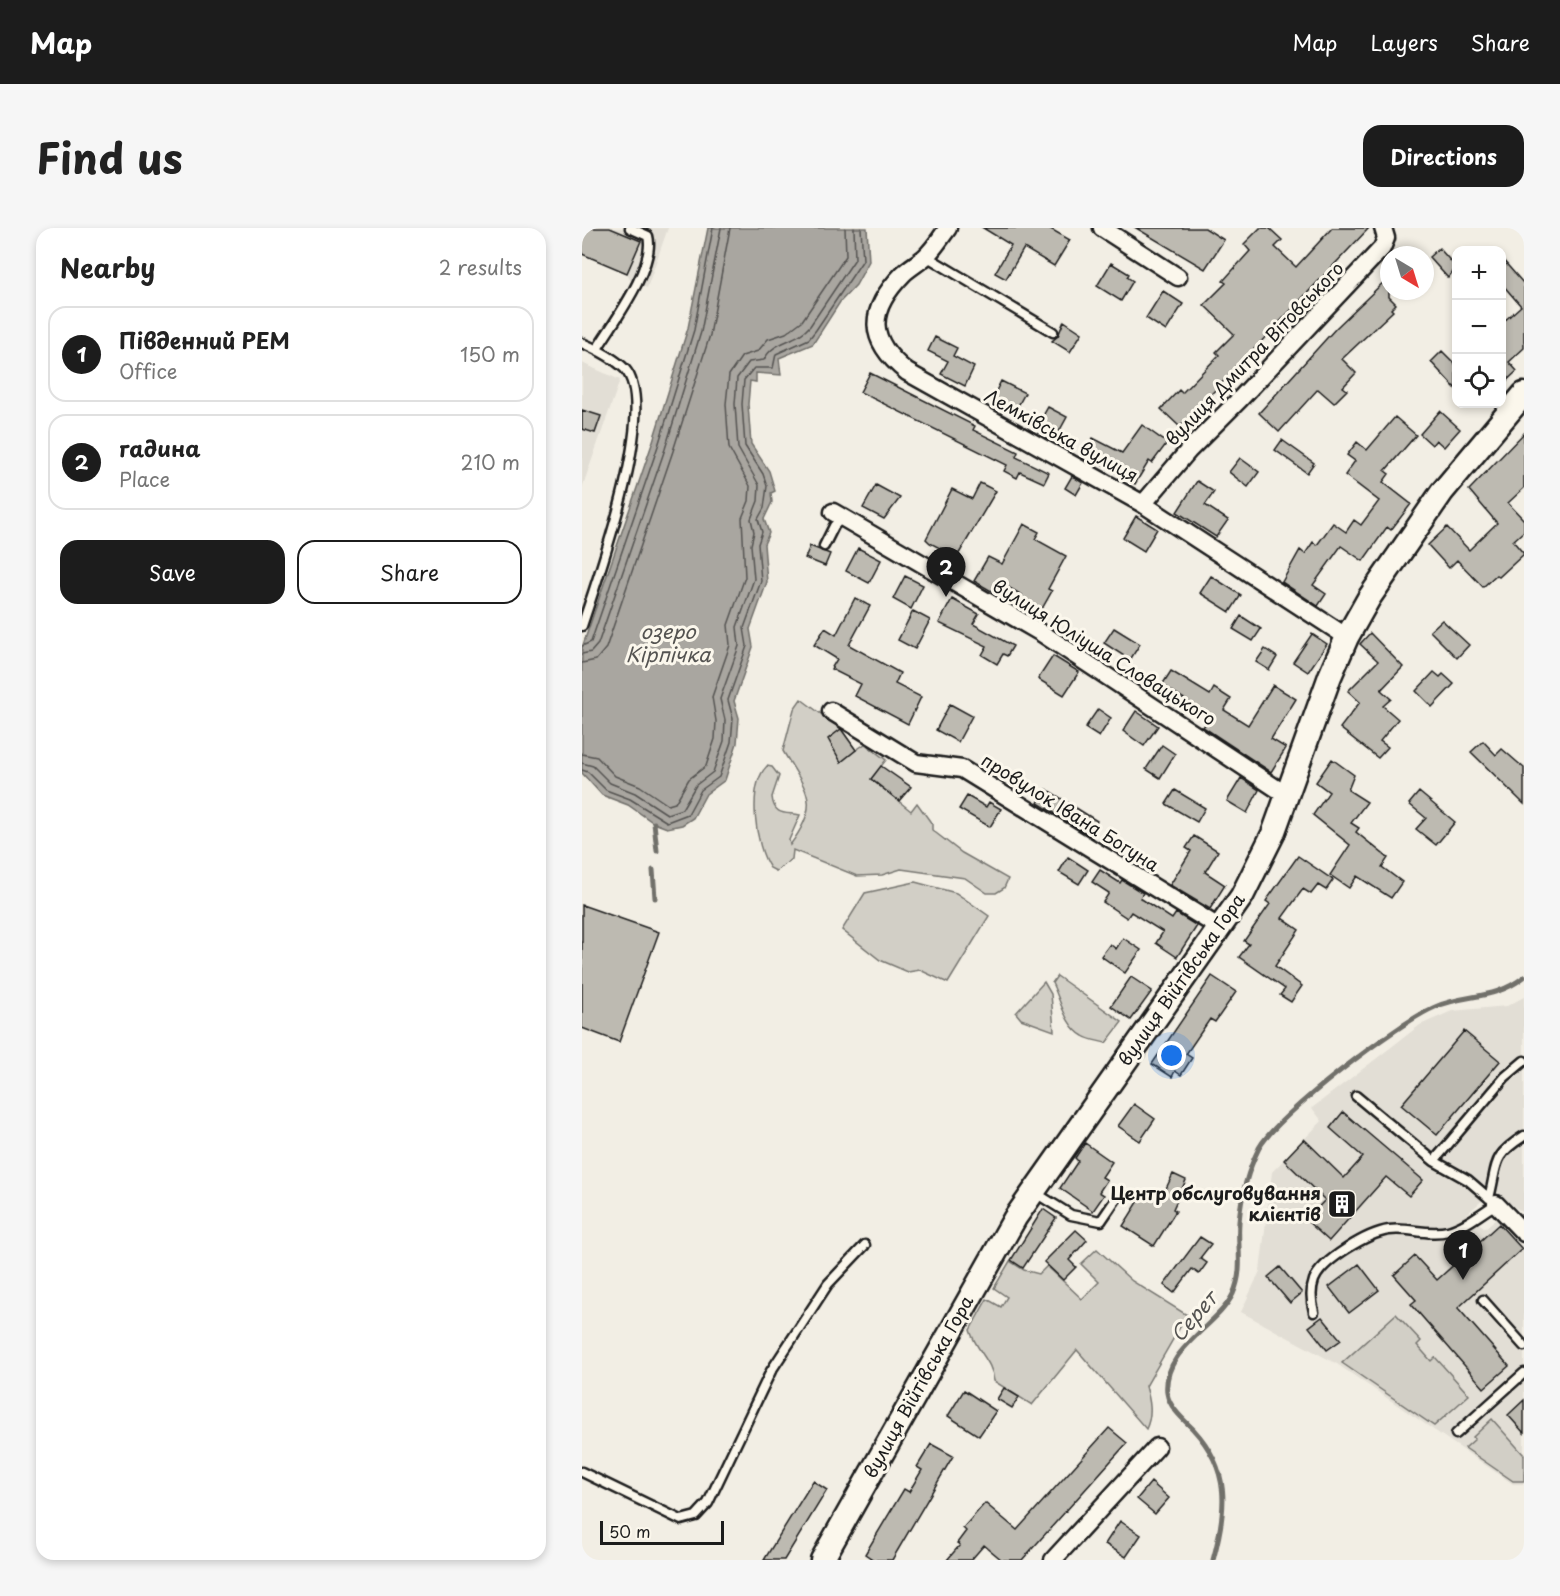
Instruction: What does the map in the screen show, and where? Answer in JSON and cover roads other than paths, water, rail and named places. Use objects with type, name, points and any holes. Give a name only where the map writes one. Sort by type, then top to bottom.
[{"type":"street","name":"Лемківська вулиця","points":[[948,228],[926,256],[903,273],[879,308],[875,325],[888,357],[907,372],[1143,504],[1347,637]]},
{"type":"street","points":[[1102,228],[1178,277]]},
{"type":"street","name":"вулиця Дмитра Вітовського","points":[[1143,504],[1188,450],[1240,399],[1382,248],[1386,238],[1383,228]]},
{"type":"street","name":"вулиця Війтівська Гора","points":[[822,1560],[988,1263],[1034,1192],[1220,928],[1256,871],[1288,796],[1330,676],[1347,637],[1392,561],[1469,459],[1524,394]]},
{"type":"street","name":"вулиця Юліуша Словацького","points":[[837,515],[1043,634],[1288,796]]},
{"type":"street","name":"провулок Івана Богуна","points":[[831,711],[916,763],[962,769],[1220,928]]},
{"type":"street","points":[[1493,1201],[1524,1233]]},
{"type":"street","points":[[1053,1560],[1157,1447]]},
{"type":"lane","points":[[597,350],[640,276],[651,248],[648,236],[630,228]]},
{"type":"lane","points":[[926,256],[1053,332]]},
{"type":"lane","points":[[582,343],[597,350],[626,370],[633,385],[637,424],[618,510],[582,626]]},
{"type":"lane","points":[[824,546],[837,515]]},
{"type":"lane","points":[[1434,1161],[1505,1077],[1524,1061]]},
{"type":"lane","points":[[1356,1096],[1434,1161],[1468,1180],[1493,1201]]},
{"type":"lane","points":[[1314,1312],[1311,1300],[1315,1278],[1320,1271],[1356,1242],[1373,1233],[1391,1230],[1434,1233],[1449,1231],[1493,1201],[1498,1158],[1508,1146],[1524,1136]]},
{"type":"lane","points":[[1034,1192],[1071,1215],[1101,1221],[1116,1199]]},
{"type":"lane","points":[[582,1472],[681,1520],[696,1516],[708,1503],[771,1371],[828,1284],[865,1245]]},
{"type":"lane","points":[[1483,1300],[1523,1344]]},
{"type":"lane","points":[[1456,1434],[1524,1373]]},
{"type":"water","name":"озеро Кірпічка","points":[[708,228],[867,228],[869,261],[856,285],[840,302],[813,344],[779,358],[781,375],[756,373],[756,382],[750,381],[748,404],[751,444],[769,471],[775,491],[771,493],[772,502],[764,519],[769,533],[764,544],[767,582],[750,629],[753,647],[734,701],[739,718],[737,743],[725,780],[706,794],[693,818],[682,825],[667,828],[654,823],[628,805],[602,795],[582,773],[582,648],[652,444],[688,328]]},
{"type":"waterway","points":[[654,823],[657,851]]},
{"type":"waterway","points":[[653,870],[655,898]]},
{"type":"waterway","name":"Серет","points":[[1213,1560],[1223,1507],[1220,1475],[1205,1444],[1170,1403],[1167,1393],[1168,1377],[1181,1351],[1215,1317],[1233,1294],[1239,1267],[1241,1203],[1248,1174],[1259,1148],[1270,1133],[1313,1093],[1368,1050],[1418,1016],[1447,1003],[1502,990],[1524,977]]},
{"type":"place","name":"гадина","points":[[946,597]]},
{"type":"place","name":"Центр обслуговування клієнтів","points":[[1342,1204]]},
{"type":"place","name":"Південний РЕМ","points":[[1463,1280]]}]
